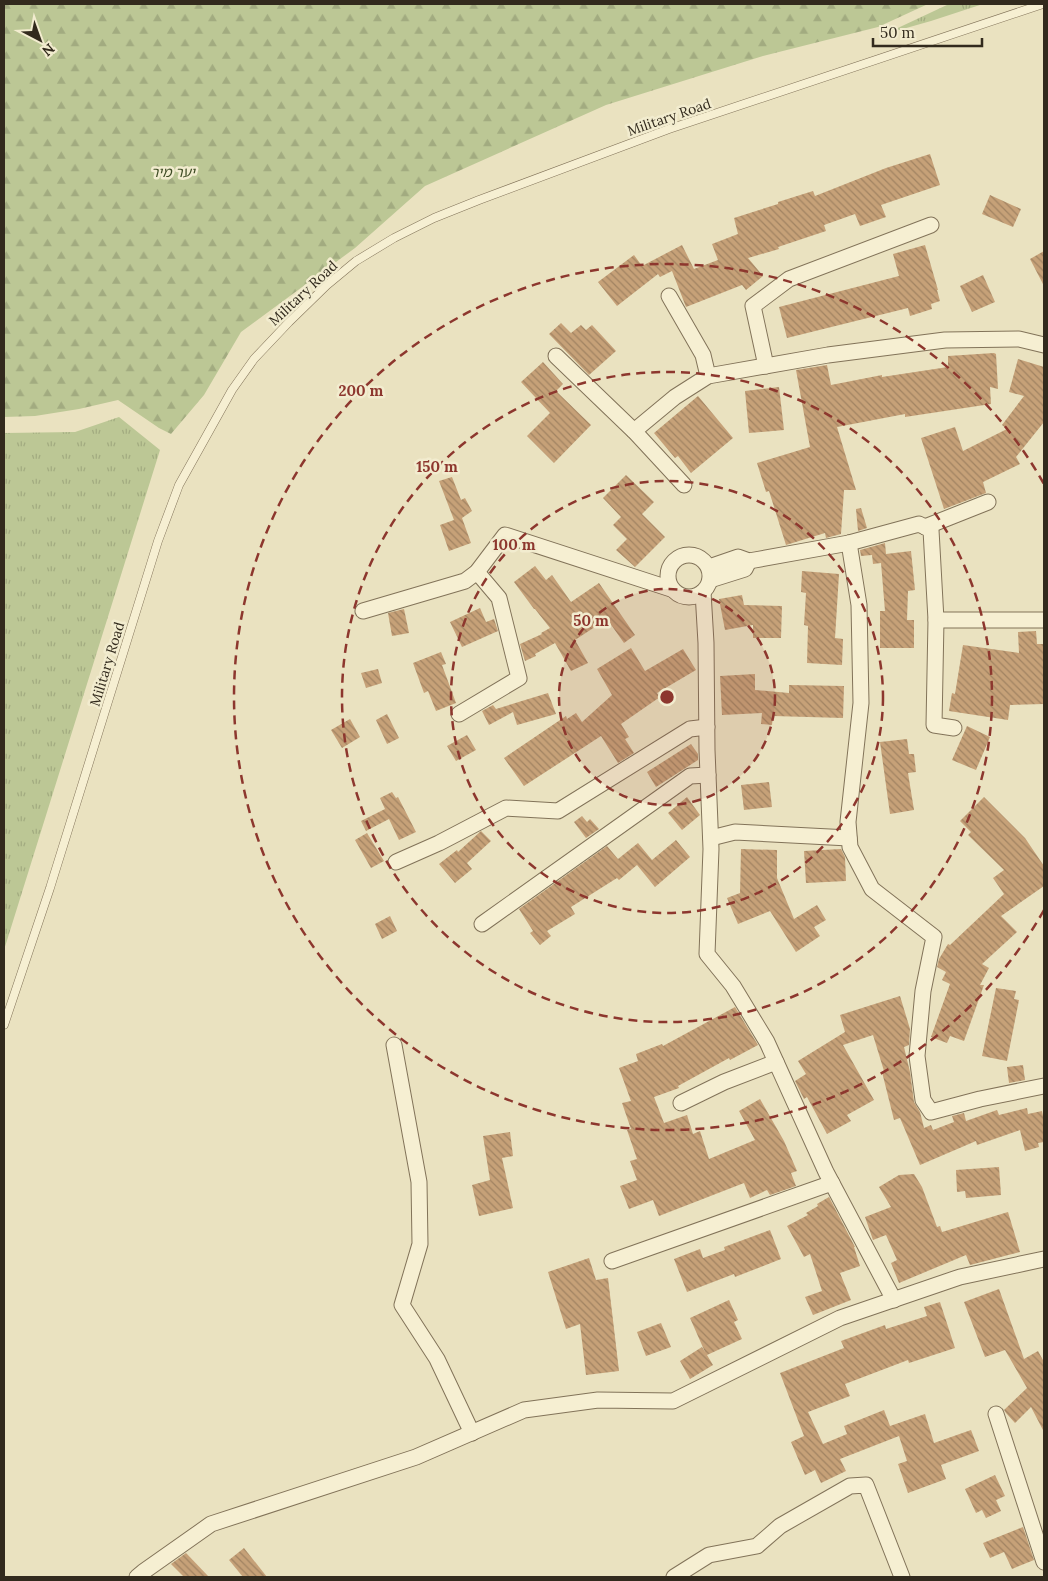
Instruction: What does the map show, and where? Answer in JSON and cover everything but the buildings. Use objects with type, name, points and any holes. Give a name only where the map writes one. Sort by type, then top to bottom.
[{"type":"street","points":[[766,366],[753,306],[789,279],[931,225]]},
{"type":"street","points":[[669,296],[704,355],[708,376]]},
{"type":"street","points":[[634,431],[675,397],[708,376],[828,355],[945,340],[1020,339],[1044,345]]},
{"type":"street","points":[[556,356],[634,431],[684,485]]},
{"type":"street","points":[[925,527],[988,502]]},
{"type":"street","points":[[363,610],[465,581],[477,572],[505,535],[691,598],[698,596],[707,580],[738,557],[749,561],[848,544],[919,524],[931,530],[936,620],[934,725],[954,728]]},
{"type":"street","points":[[848,544],[859,605],[861,703],[848,822],[850,846],[872,889],[934,938],[923,991],[917,1056],[923,1100],[931,1112],[980,1099],[1044,1086]]},
{"type":"street","points":[[706,643],[693,611],[668,582],[669,568],[679,557],[686,554],[700,557],[707,580],[707,727],[711,838],[707,954],[733,986],[767,1042],[832,1183],[894,1300]]},
{"type":"street","points":[[459,714],[519,678],[499,598],[477,572]]},
{"type":"street","points":[[936,620],[1044,620]]},
{"type":"street","points":[[396,862],[506,808],[558,811],[690,729],[707,727]]},
{"type":"street","points":[[482,924],[690,776],[708,775]]},
{"type":"street","points":[[711,838],[735,832],[849,838]]},
{"type":"street","points":[[394,1045],[419,1182],[420,1244],[402,1305],[437,1360],[472,1433]]},
{"type":"street","points":[[681,1103],[724,1082],[776,1062]]},
{"type":"street","points":[[612,1261],[832,1183]]},
{"type":"street","points":[[138,1577],[142,1572],[211,1524],[416,1457],[524,1410],[598,1400],[673,1401],[840,1318],[960,1277],[1044,1259]]},
{"type":"street","points":[[996,1414],[1044,1562]]},
{"type":"street","points":[[674,1577],[710,1555],[757,1546],[780,1526],[842,1490],[850,1486],[866,1485],[902,1577]]},
{"type":"lane","name":"Military Road","points":[[4,1025],[50,888],[158,541],[179,485],[232,390],[254,359],[289,322],[327,285],[356,261],[394,238],[434,218],[669,129],[1043,4]]},
{"type":"green space","name":"יער מיר","points":[[4,4],[928,4],[878,27],[763,56],[606,105],[425,186],[355,248],[241,332],[204,395],[171,434],[118,400],[35,416],[4,417]]},
{"type":"green space","points":[[949,4],[983,4],[885,34]]},
{"type":"green space","points":[[119,417],[160,450],[4,950],[4,433],[75,432]]}]
